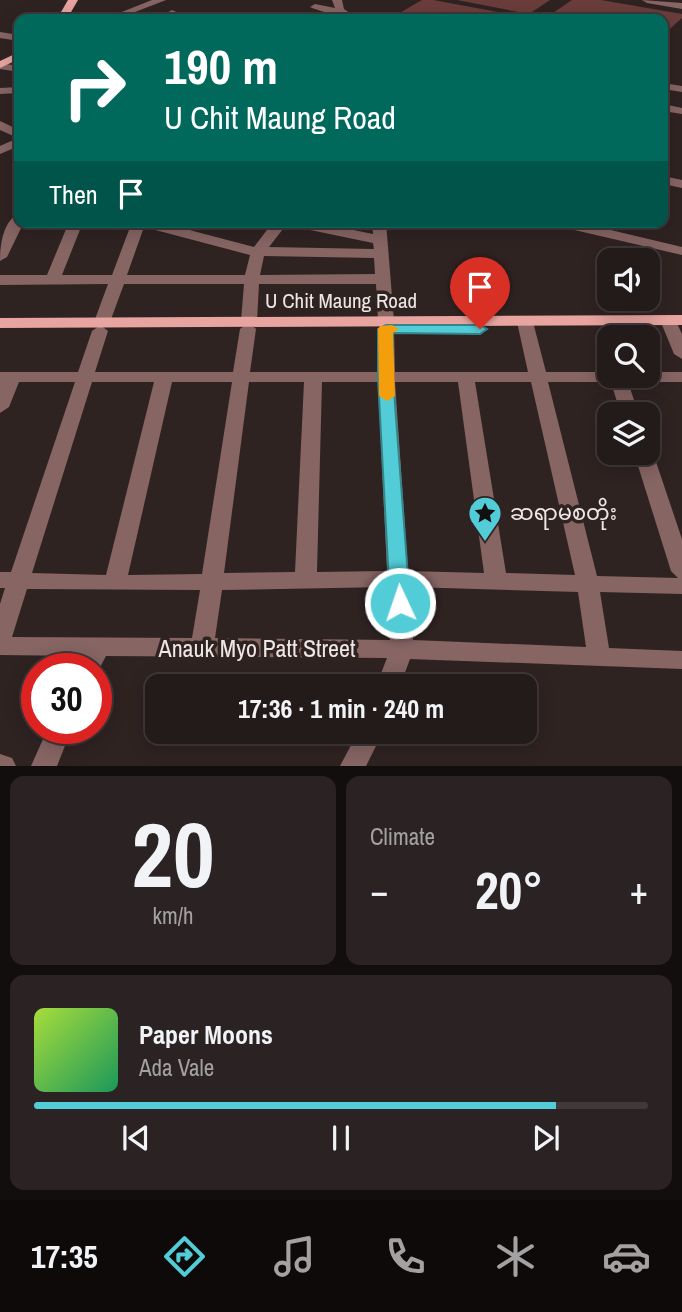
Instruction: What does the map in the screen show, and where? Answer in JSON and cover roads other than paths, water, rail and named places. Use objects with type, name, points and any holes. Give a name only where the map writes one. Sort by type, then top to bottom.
[{"type":"main road","name":"U Chit Maung Road","points":[[0,323],[101,326],[676,325]]},
{"type":"main road","name":"U Chit Maung Road","points":[[0,331],[101,326]]},
{"type":"street","points":[[123,14],[161,0]]},
{"type":"street","points":[[647,0],[682,6]]},
{"type":"street","points":[[315,7],[338,7]]},
{"type":"street","points":[[0,257],[14,228]]},
{"type":"street","points":[[53,279],[74,228]]},
{"type":"street","points":[[0,638],[10,580],[84,377],[116,279],[138,228]]},
{"type":"street","points":[[163,228],[247,251],[381,247]]},
{"type":"street","points":[[202,649],[248,325],[252,279],[258,251],[276,228]]},
{"type":"street","points":[[313,228],[381,247]]},
{"type":"street","points":[[379,228],[402,649],[393,674]]},
{"type":"street","points":[[584,228],[682,251]]},
{"type":"street","points":[[0,280],[383,279]]},
{"type":"street","points":[[676,325],[682,354]]},
{"type":"street","points":[[526,326],[588,584],[599,656]]},
{"type":"street","points":[[0,407],[6,377],[597,377]]},
{"type":"street","points":[[660,377],[682,377]]},
{"type":"street","points":[[466,378],[496,582]]},
{"type":"street","points":[[115,583],[164,379]]},
{"type":"street","points":[[306,579],[313,379]]},
{"type":"street","points":[[647,465],[682,571]]},
{"type":"street","points":[[10,580],[115,583],[399,579],[682,586]]},
{"type":"street","name":"Anauk Myo Patt Street","points":[[0,646],[54,653]]},
{"type":"street","name":"Anauk Myo Patt Street","points":[[112,656],[202,649],[402,649],[682,660]]},
{"type":"street","points":[[44,766],[53,744]]},
{"type":"street","points":[[353,766],[364,744]]},
{"type":"place","name":"ဆရာမစတိုး","points":[[485,543]]}]
